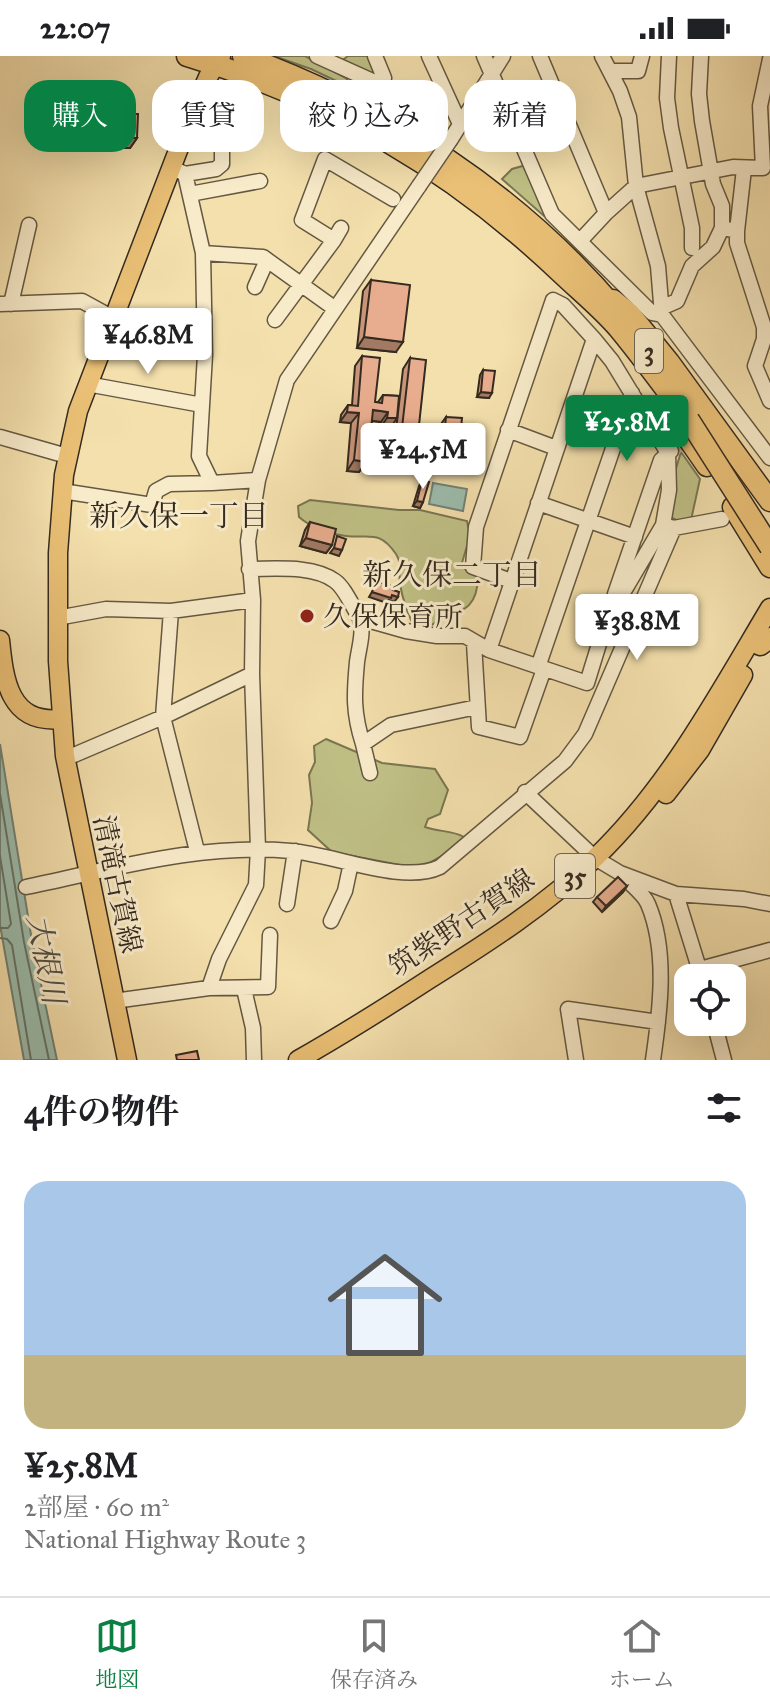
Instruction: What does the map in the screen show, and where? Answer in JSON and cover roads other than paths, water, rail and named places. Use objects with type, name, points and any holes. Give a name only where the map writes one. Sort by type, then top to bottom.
[{"type":"highway","name":"3","points":[[187,56],[218,60],[290,91],[406,152],[468,192],[592,292]]},
{"type":"highway","name":"3","points":[[243,56],[298,76],[417,138],[498,196],[549,240],[694,418],[770,527]]},
{"type":"highway","points":[[592,292],[630,314],[669,362],[725,417],[770,501]]},
{"type":"highway","points":[[592,292],[770,567]]},
{"type":"highway","points":[[725,417],[770,511]]},
{"type":"highway","name":"3","points":[[694,418],[770,547]]},
{"type":"main road","name":"清滝古賀線","points":[[127,1060],[65,756],[57,618],[62,491],[67,456],[87,384],[178,170],[218,60]]},
{"type":"main road","name":"筑紫野古賀線","points":[[298,1060],[482,947],[606,865],[690,739],[770,608]]},
{"type":"main road","name":"筑紫野古賀線","points":[[321,1060],[501,947],[562,903],[606,865],[665,797],[700,750],[767,637]]},
{"type":"main road","points":[[0,640],[7,687],[22,710],[33,717],[61,719]]},
{"type":"street","points":[[317,56],[379,84],[384,78],[375,56]]},
{"type":"street","points":[[429,56],[460,124]]},
{"type":"street","points":[[484,56],[552,214],[652,313],[661,312],[677,301],[692,266],[729,229],[744,169]]},
{"type":"street","points":[[209,988],[219,959],[256,885],[258,849],[250,518],[287,380],[334,308],[378,249],[503,56]]},
{"type":"street","points":[[540,56],[606,213]]},
{"type":"street","points":[[602,56],[629,117],[636,186],[658,266],[661,312],[725,417],[770,458]]},
{"type":"street","points":[[610,71],[638,71],[642,56]]},
{"type":"street","points":[[669,56],[667,98],[692,228],[692,248]]},
{"type":"street","points":[[701,56],[699,94],[713,184],[737,243],[764,327],[764,339],[755,362],[770,401]]},
{"type":"street","points":[[580,241],[636,186],[733,167],[763,168],[760,106],[770,59]]},
{"type":"street","points":[[212,483],[199,456],[205,355],[203,253],[190,194],[178,170],[216,169],[222,164],[222,152]]},
{"type":"street","points":[[275,320],[337,234],[302,220],[325,159],[393,199]]},
{"type":"street","points":[[190,194],[260,181]]},
{"type":"street","points":[[29,225],[6,304],[82,301],[113,318]]},
{"type":"street","points":[[203,253],[263,257],[334,308]]},
{"type":"street","points":[[255,287],[267,260]]},
{"type":"street","points":[[26,887],[197,851],[295,851],[404,873],[428,872],[456,854],[565,761],[585,734],[669,527],[672,450],[612,361],[570,311],[553,300],[476,527],[473,567],[511,581]]},
{"type":"street","points":[[489,650],[594,339]]},
{"type":"street","points":[[87,384],[202,405]]},
{"type":"street","points":[[474,643],[479,727],[520,737],[587,520],[632,393]]},
{"type":"street","points":[[508,430],[556,448]]},
{"type":"street","points":[[0,437],[67,456]]},
{"type":"street","points":[[360,618],[406,631],[465,636],[489,650],[587,683],[661,460],[672,450]]},
{"type":"street","points":[[62,491],[152,505],[156,491],[169,484],[258,480]]},
{"type":"street","points":[[538,503],[635,537]]},
{"type":"street","points":[[604,625],[669,527],[722,519]]},
{"type":"street","points":[[249,569],[297,570],[337,582],[360,618],[363,629],[355,681],[354,716],[370,773]]},
{"type":"street","points":[[57,618],[106,609],[171,611],[253,600]]},
{"type":"street","points":[[171,611],[163,717],[197,851]]},
{"type":"street","points":[[65,756],[163,717],[252,674]]},
{"type":"street","points":[[363,744],[391,725],[477,707]]},
{"type":"street","points":[[525,792],[647,902],[659,954],[658,1022],[653,1060]]},
{"type":"street","points":[[287,904],[295,851]]},
{"type":"street","points":[[331,921],[345,891],[351,863]]},
{"type":"street","points":[[606,865],[676,894],[770,904]]},
{"type":"street","points":[[676,894],[698,964]]},
{"type":"street","points":[[114,1001],[209,988],[268,987],[270,935]]},
{"type":"street","points":[[728,964],[770,950]]},
{"type":"street","points":[[244,989],[253,1028],[254,1060]]},
{"type":"street","points":[[576,1060],[568,1009],[658,1022]]},
{"type":"street","points":[[718,1036],[724,1060]]},
{"type":"water","points":[[433,483],[467,489],[463,511],[429,504]]},
{"type":"water","points":[[0,744],[32,941],[57,1060],[24,1060],[0,925]]},
{"type":"tunnel","points":[[675,448],[723,413]]},
{"type":"place","name":"久保保育所","points":[[307,616]]},
{"type":"district","name":"新久保一丁目","points":[[179,516]]},
{"type":"district","name":"新久保二丁目","points":[[452,575]]},
{"type":"water label","name":"大根川","points":[[46,959]]}]
